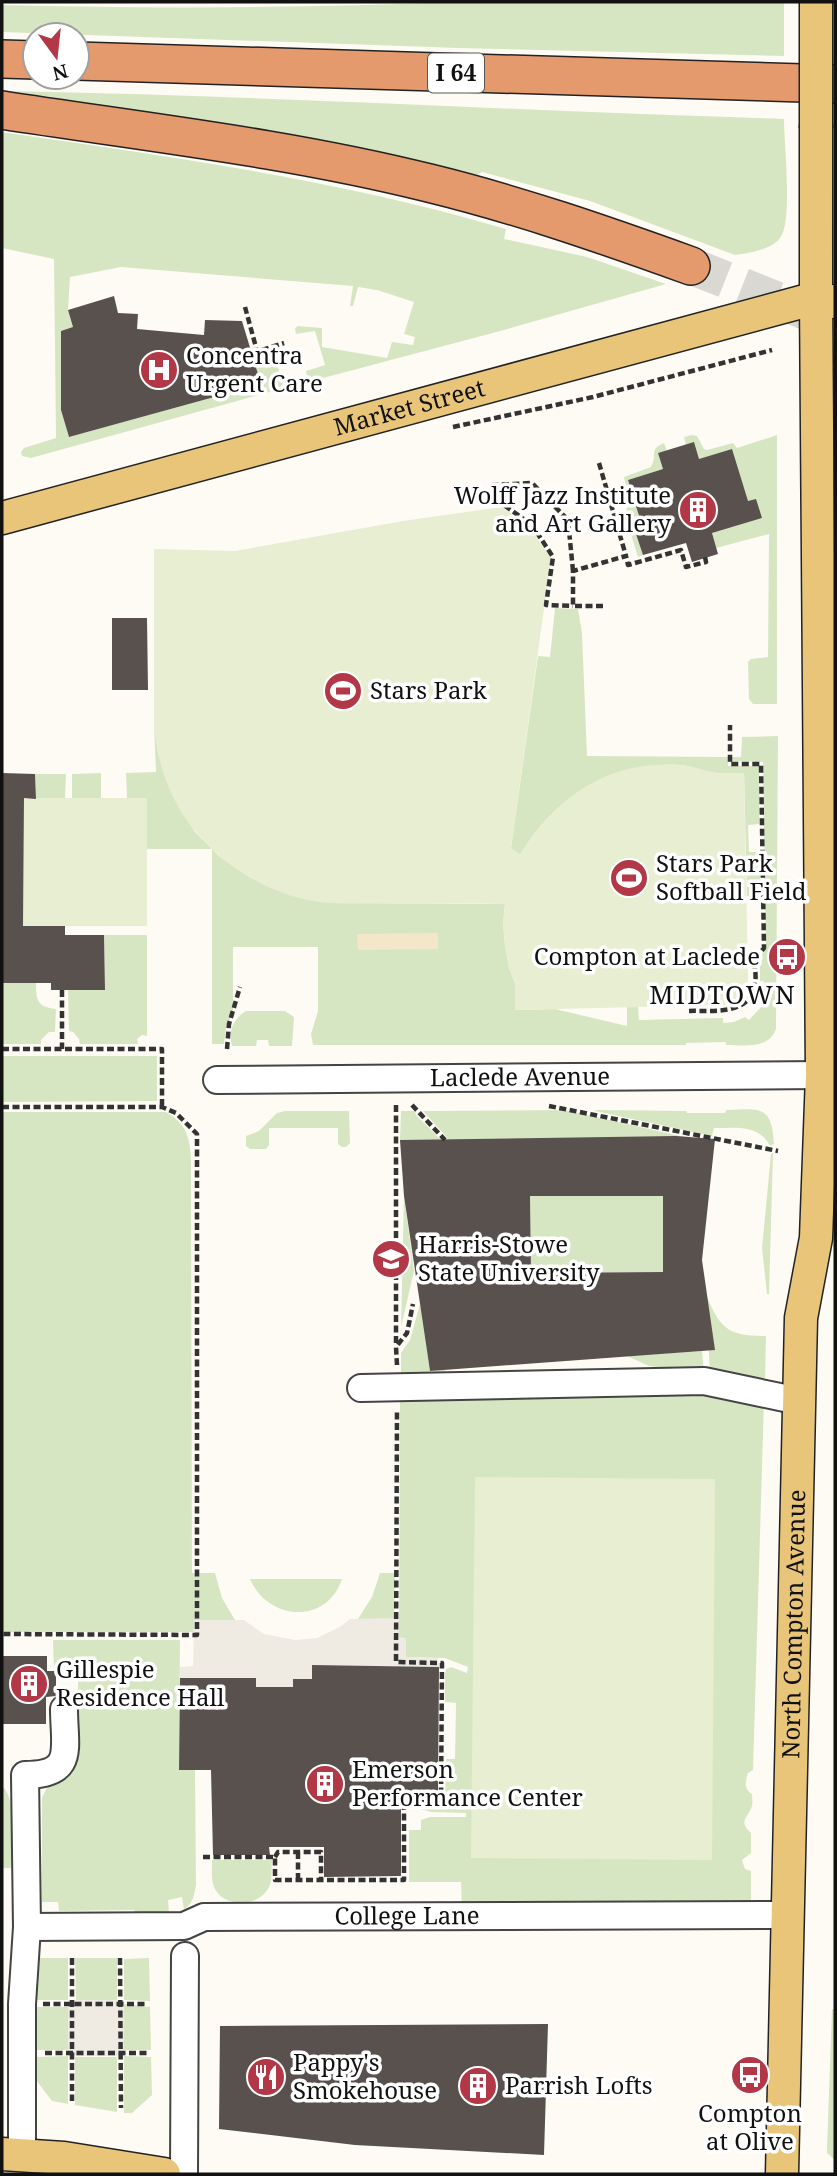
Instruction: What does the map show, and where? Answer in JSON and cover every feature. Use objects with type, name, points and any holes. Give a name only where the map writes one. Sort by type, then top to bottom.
[{"type":"highway","points":[[2,59],[21,60]]},
{"type":"highway","name":"I 64","points":[[91,61],[835,85]]},
{"type":"highway","points":[[2,110],[342,163],[429,183],[526,210],[598,232],[691,266]]},
{"type":"main road","name":"North Compton Avenue","points":[[782,2174],[801,1318],[816,1238],[827,1155],[822,1075],[829,293],[816,128],[816,2]]},
{"type":"main road","name":"Market Street","points":[[2,518],[829,293]]},
{"type":"main road","points":[[12,2154],[64,2158],[164,2174]]},
{"type":"street","name":"Laclede Avenue","points":[[217,1080],[822,1075]]},
{"type":"street","points":[[361,1388],[704,1381],[799,1401]]},
{"type":"street","points":[[12,2154],[27,1927],[25,1775],[50,1773],[60,1767],[64,1758],[64,1709]]},
{"type":"street","name":"College Lane","points":[[27,1927],[184,1926],[204,1917],[788,1915]]},
{"type":"street","points":[[184,2174],[185,1956]]},
{"type":"path","points":[[245,307],[255,352],[284,343]]},
{"type":"path","points":[[599,463],[628,565],[681,550],[687,567],[706,562],[705,557]]},
{"type":"path","points":[[573,606],[568,520],[532,483],[493,485],[494,498],[532,525],[553,557],[546,605],[573,606],[603,607]]},
{"type":"path","points":[[573,571],[626,556]]},
{"type":"path","points":[[689,1011],[734,1009],[746,1003],[754,989],[754,960],[764,948],[761,764],[730,764],[730,725]]},
{"type":"path","points":[[227,1049],[229,1024],[240,987]]},
{"type":"path","points":[[62,990],[62,1049]]},
{"type":"path","points":[[2,1049],[162,1049],[162,1107]]},
{"type":"path","points":[[321,1880],[321,1852],[278,1852],[275,1857],[275,1880],[321,1880],[404,1880],[404,1802],[440,1802],[442,1662],[396,1662],[396,1105]]},
{"type":"path","points":[[412,1105],[445,1140]]},
{"type":"path","points":[[549,1106],[778,1151]]},
{"type":"path","points":[[2,1107],[162,1107],[176,1113],[197,1134],[197,1635],[2,1634]]},
{"type":"path","points":[[397,1347],[407,1333],[413,1304]]},
{"type":"path","points":[[298,1852],[298,1880]]},
{"type":"path","points":[[203,1857],[275,1857]]},
{"type":"path","points":[[72,1958],[72,2101]]},
{"type":"path","points":[[120,1958],[121,2108]]},
{"type":"path","points":[[20,2004],[148,2004]]},
{"type":"path","points":[[37,2053],[148,2053]]},
{"type":"green space","points":[[460,2],[784,2],[784,56],[91,35],[91,21],[21,21],[21,33],[2,32],[2,5],[345,6]]},
{"type":"green space","points":[[8,91],[784,119],[787,200],[784,230],[780,238],[771,245],[735,255],[590,201],[482,172],[478,175],[308,138],[204,121],[6,95]]},
{"type":"green space","points":[[2,132],[256,172],[382,197],[506,229],[504,239],[587,257],[666,284],[308,382],[306,371],[325,365],[315,331],[296,334],[295,328],[322,328],[322,347],[387,358],[392,342],[413,345],[415,337],[404,334],[414,302],[358,287],[353,306],[350,306],[353,286],[121,267],[70,277],[68,310],[73,327],[61,410],[69,437],[261,384],[253,356],[273,350],[284,388],[31,458],[22,456],[24,448],[56,438],[54,259],[2,248]]},
{"type":"green space","points":[[777,435],[777,704],[753,704],[749,699],[748,662],[751,659],[768,657],[769,534],[716,548],[712,533],[762,518],[748,501],[699,459],[694,443],[686,445],[684,437],[697,436],[707,450],[733,443],[737,448]]},
{"type":"green space","points":[[664,443],[667,451],[658,453],[663,469],[628,480],[644,532],[637,534],[643,555],[638,557],[626,518],[629,500],[624,477],[651,467],[656,448]]},
{"type":"green space","name":"Stars Park","points":[[502,507],[530,528],[551,558],[511,848],[520,855],[550,815],[587,786],[608,776],[654,765],[685,766],[717,773],[744,773],[748,980],[743,994],[734,1002],[724,1005],[515,1010],[515,983],[509,968],[503,924],[505,904],[336,903],[317,902],[285,894],[241,872],[221,857],[187,821],[174,800],[161,764],[154,725],[154,549],[235,551],[403,521]]},
{"type":"green space","points":[[555,608],[578,609],[582,633],[587,756],[728,757],[728,766],[759,766],[759,824],[748,825],[749,852],[760,852],[760,895],[747,896],[744,773],[712,772],[680,765],[654,765],[608,776],[568,800],[550,816],[520,855],[511,848],[538,656],[550,657]]},
{"type":"green space","points":[[154,725],[166,780],[195,832],[212,849],[147,849],[147,799],[127,798],[126,773],[156,772]]},
{"type":"green space","points":[[778,736],[776,1029],[772,1036],[762,1043],[313,1045],[311,1034],[318,1011],[318,947],[233,947],[233,1011],[226,1028],[224,1044],[212,1044],[212,849],[249,877],[338,903],[505,904],[505,945],[515,983],[516,1010],[555,1009],[627,1026],[627,1007],[638,1007],[639,1020],[723,1018],[723,1023],[745,1017],[749,1020],[763,1005],[760,1001],[764,981],[760,981],[760,957],[766,949],[763,762],[732,761],[732,757],[741,757],[742,737]]},
{"type":"green space","points":[[101,773],[101,798],[72,798],[72,774]]},
{"type":"green space","points":[[35,774],[66,774],[65,798],[36,799]]},
{"type":"green space","points":[[24,798],[147,798],[147,926],[23,926]]},
{"type":"green space","points":[[104,935],[147,935],[147,1036],[142,1035],[137,1039],[138,1044],[80,1044],[79,1039],[69,1031],[68,990],[105,989]]},
{"type":"green space","points":[[2,983],[36,983],[39,1002],[56,1009],[55,1032],[49,1032],[41,1040],[41,1044],[2,1044]]},
{"type":"green space","points":[[246,1011],[285,1011],[294,1017],[292,1046],[269,1046],[268,1040],[257,1040],[256,1046],[232,1046],[233,1026]]},
{"type":"green space","points":[[2,1056],[157,1056],[157,1101],[2,1102]]},
{"type":"green space","points":[[564,1110],[685,1137],[449,1140],[423,1111]]},
{"type":"green space","points":[[596,1110],[725,1113],[726,1110],[755,1110],[767,1115],[774,1144],[770,1146],[760,1134],[746,1129],[714,1128],[712,1136]]},
{"type":"green space","points":[[349,1111],[350,1143],[346,1147],[338,1144],[338,1128],[269,1128],[269,1145],[266,1149],[250,1149],[246,1146],[246,1136],[259,1131],[277,1113]]},
{"type":"green space","points":[[401,1111],[415,1111],[441,1140],[400,1140]]},
{"type":"green space","points":[[2,1112],[166,1112],[179,1121],[186,1132],[191,1160],[192,1573],[215,1573],[222,1598],[235,1620],[194,1620],[194,1632],[2,1632]]},
{"type":"green space","points":[[773,1153],[769,1294],[767,1294],[762,1248]]},
{"type":"green space","points":[[404,1196],[414,1271],[401,1327]]},
{"type":"green space","points":[[530,1196],[663,1196],[663,1272],[531,1273]]},
{"type":"green space","points":[[706,1294],[716,1315],[727,1328],[743,1334],[766,1336],[765,1382],[710,1375]]},
{"type":"green space","points":[[420,1304],[430,1371],[445,1370],[445,1378],[401,1379],[401,1353],[410,1340]]},
{"type":"green space","points":[[702,1351],[704,1374],[649,1366],[627,1356]]},
{"type":"green space","points":[[691,1390],[764,1400],[753,1770],[748,1773],[746,1782],[746,1788],[752,1794],[752,1803],[744,1822],[751,1833],[751,1853],[742,1860],[745,1869],[751,1871],[751,1908],[462,1910],[461,1882],[409,1882],[409,1830],[421,1830],[421,1820],[430,1817],[466,1817],[466,1813],[431,1812],[421,1809],[421,1804],[445,1803],[446,1759],[455,1759],[456,1703],[445,1702],[445,1673],[446,1669],[451,1667],[467,1673],[468,1667],[445,1658],[406,1657],[406,1638],[399,1638],[400,1397]]},
{"type":"green space","points":[[475,1477],[715,1479],[712,1860],[471,1858]]},
{"type":"green space","points":[[380,1573],[395,1573],[394,1619],[358,1619],[372,1597]]},
{"type":"green space","points":[[250,1579],[342,1579],[334,1594],[324,1604],[297,1612],[283,1610],[270,1603]]},
{"type":"green space","points":[[53,1640],[180,1640],[179,1770],[195,1770],[196,1885],[193,1899],[184,1910],[182,1897],[168,1900],[169,1913],[148,1916],[135,1914],[134,1910],[59,1911],[58,1902],[42,1902],[42,1798],[47,1787],[57,1782],[72,1713],[78,1712],[78,1671],[54,1671]]},
{"type":"green space","points":[[2,1786],[7,1792],[12,1812],[11,1868],[2,1868]]},
{"type":"green space","points":[[212,1860],[272,1860],[269,1887],[258,1899],[250,1902],[225,1899],[214,1887]]},
{"type":"green space","points":[[35,1958],[68,1958],[68,2000],[35,2000]]},
{"type":"green space","points":[[75,1958],[117,1958],[117,2000],[76,2000]]},
{"type":"green space","points":[[149,1958],[150,2001],[124,2000],[124,1959]]},
{"type":"green space","points":[[124,2004],[150,2007],[151,2050],[124,2050]]},
{"type":"green space","points":[[35,2007],[68,2007],[68,2050],[36,2050]]},
{"type":"green space","points":[[832,2009],[835,2009],[835,2160],[827,2153]]},
{"type":"green space","points":[[68,2056],[68,2104],[52,2101],[36,2080],[36,2057]]},
{"type":"green space","points":[[124,2056],[151,2057],[152,2095],[132,2113],[124,2113]]},
{"type":"green space","points":[[75,2057],[117,2057],[117,2112],[75,2105]]},
{"type":"sand","points":[[438,933],[438,949],[358,950],[357,934]]},
{"type":"shaded area","points":[[399,1618],[399,1637],[406,1638],[406,1657],[438,1658],[439,1667],[312,1665],[312,1679],[293,1679],[293,1687],[256,1687],[255,1678],[180,1678],[180,1667],[193,1666],[194,1620],[244,1620],[264,1634],[295,1640],[317,1638],[350,1619]]},
{"type":"shaded area","points":[[68,2000],[124,2000],[124,2056],[68,2056]]},
{"type":"building","name":"Concentra Urgent Care","points":[[114,296],[118,313],[138,314],[137,329],[204,335],[205,320],[242,321],[261,384],[69,437],[61,410],[61,331],[73,327],[68,310]]},
{"type":"building","name":"Wolff Jazz Institute and Art Gallery","points":[[694,442],[699,459],[732,449],[748,501],[756,499],[762,518],[712,533],[718,554],[692,562],[686,543],[643,555],[636,534],[644,532],[628,480],[663,469],[658,453]]},
{"type":"building","points":[[112,618],[147,618],[148,690],[112,690]]},
{"type":"building","points":[[2,773],[35,774],[36,799],[24,798],[23,926],[65,926],[65,935],[104,935],[105,990],[51,990],[51,983],[2,983]]},
{"type":"building","points":[[676,1136],[715,1139],[702,1260],[715,1350],[430,1371],[404,1196],[400,1140]],"holes":[[[530,1196],[663,1196],[663,1272],[531,1273]]]},
{"type":"building","name":"Gillespie Residence Hall","points":[[2,1656],[47,1656],[47,1671],[56,1671],[56,1696],[46,1697],[46,1724],[2,1724]]},
{"type":"building","name":"Emerson Performance Center","points":[[312,1665],[439,1667],[438,1797],[401,1797],[401,1876],[324,1877],[324,1847],[269,1847],[270,1855],[213,1855],[211,1770],[179,1770],[180,1678],[256,1678],[256,1687],[293,1687],[293,1679],[312,1679]]},
{"type":"building","points":[[548,2024],[544,2155],[355,2145],[219,2129],[220,2026]]},
{"type":"tunnel","points":[[691,266],[835,323]]},
{"type":"place","name":"Concentra Urgent Care","points":[[159,370]]},
{"type":"place","name":"Wolff Jazz Institute and Art Gallery","points":[[698,510]]},
{"type":"place","name":"Stars Park","points":[[343,691]]},
{"type":"place","name":"Stars Park Softball Field","points":[[629,878]]},
{"type":"place","name":"Compton at Laclede","points":[[787,957]]},
{"type":"place","name":"Harris-Stowe State University","points":[[391,1259]]},
{"type":"place","name":"Gillespie Residence Hall","points":[[29,1684]]},
{"type":"place","name":"Emerson Performance Center","points":[[325,1784]]},
{"type":"place","name":"Compton at Olive","points":[[750,2075]]},
{"type":"place","name":"Pappy's Smokehouse","points":[[266,2077]]},
{"type":"place","name":"Parrish Lofts","points":[[478,2086]]},
{"type":"district","name":"MIDTOWN","points":[[723,995]]}]
